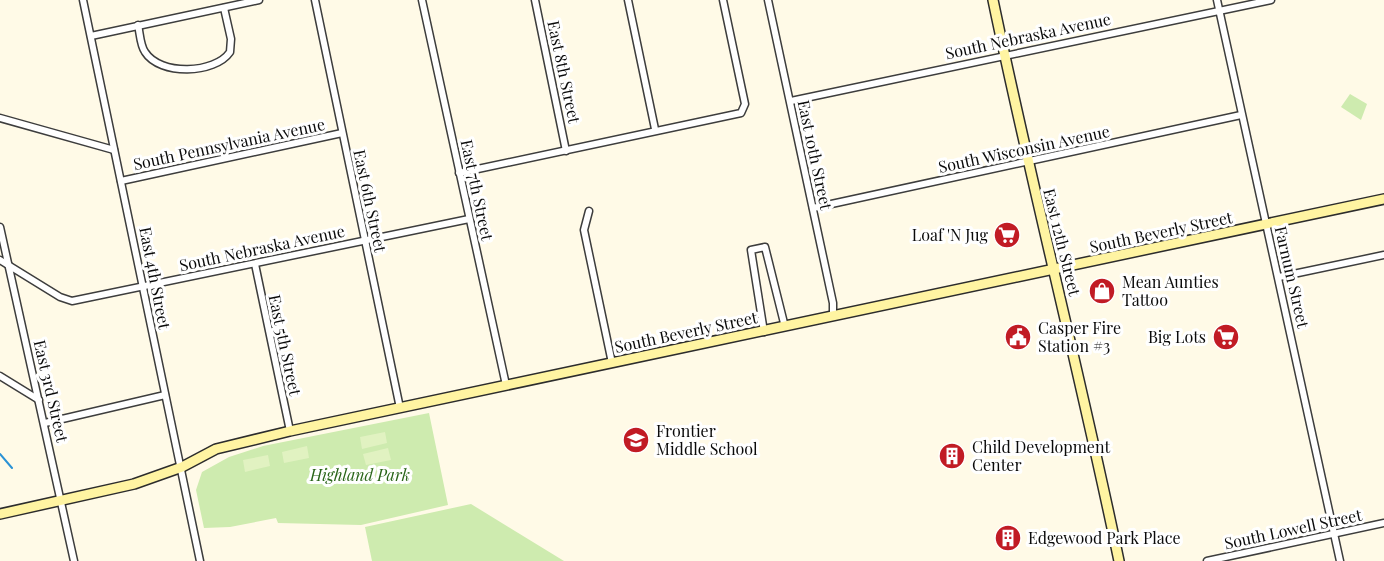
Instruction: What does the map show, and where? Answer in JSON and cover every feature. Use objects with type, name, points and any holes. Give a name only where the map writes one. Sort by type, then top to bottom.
[{"type":"main road","name":"East 12th Street","points":[[993,0],[1052,271],[1083,387],[1119,561]]},
{"type":"main road","name":"South Beverly Street","points":[[0,514],[134,484],[182,467],[216,449],[290,431],[1384,199]]},
{"type":"street","name":"East 4th Street","points":[[83,0],[200,561]]},
{"type":"street","points":[[91,36],[259,0]]},
{"type":"street","name":"East 6th Street","points":[[315,0],[400,408]]},
{"type":"street","name":"East 7th Street","points":[[422,0],[506,385]]},
{"type":"street","name":"East 8th Street","points":[[534,0],[566,151]]},
{"type":"street","points":[[628,0],[655,129]]},
{"type":"street","points":[[459,173],[566,151],[655,129],[741,113],[745,104],[723,0]]},
{"type":"street","name":"East 10th Street","points":[[768,0],[813,208],[833,316]]},
{"type":"street","name":"Farnum Street","points":[[1217,0],[1340,561]]},
{"type":"street","name":"South Nebraska Avenue","points":[[790,101],[1271,0]]},
{"type":"street","points":[[138,25],[143,48],[151,59],[170,69],[183,71],[226,57],[231,39],[224,8]]},
{"type":"street","name":"South Wisconsin Avenue","points":[[813,208],[1241,115]]},
{"type":"street","name":"South Pennsylvania Avenue","points":[[0,118],[114,150]]},
{"type":"street","name":"South Pennsylvania Avenue","points":[[122,181],[342,133]]},
{"type":"street","points":[[589,211],[584,230],[612,363]]},
{"type":"street","name":"South Nebraska Avenue","points":[[0,261],[66,300],[79,300],[469,219]]},
{"type":"street","name":"East 3rd Street","points":[[0,226],[74,561]]},
{"type":"street","points":[[764,332],[751,250],[765,247],[785,327]]},
{"type":"street","points":[[1279,277],[1384,255]]},
{"type":"street","name":"East 5th Street","points":[[255,264],[290,431]]},
{"type":"street","points":[[0,376],[39,400]]},
{"type":"street","points":[[45,423],[165,395]]},
{"type":"street","name":"South Lowell Street","points":[[1207,561],[1384,523]]},
{"type":"green space","points":[[1350,94],[1367,104],[1361,120],[1341,107]]},
{"type":"green space","name":"Highland Park","points":[[429,413],[448,505],[361,525],[278,523],[276,518],[230,527],[204,528],[196,490],[202,472],[229,457],[263,446]]},
{"type":"green space","points":[[385,432],[387,443],[362,449],[360,437]]},
{"type":"green space","points":[[307,446],[309,458],[284,463],[282,452]]},
{"type":"green space","points":[[388,448],[391,460],[366,465],[363,454]]},
{"type":"green space","points":[[268,455],[270,466],[245,472],[243,460]]},
{"type":"green space","name":"Highland Park","points":[[471,504],[564,561],[372,561],[365,527]]},
{"type":"waterway","points":[[0,454],[12,468]]},
{"type":"place","name":"Loaf 'N Jug","points":[[1007,235]]},
{"type":"place","name":"Mean Aunties Tattoo","points":[[1102,291]]},
{"type":"place","name":"Casper Fire Station #3","points":[[1018,337]]},
{"type":"place","name":"Big Lots","points":[[1226,337]]},
{"type":"place","name":"Frontier Middle School","points":[[636,440]]},
{"type":"place","name":"Child Development Center","points":[[952,456]]},
{"type":"place","name":"Edgewood Park Place","points":[[1008,538]]}]
